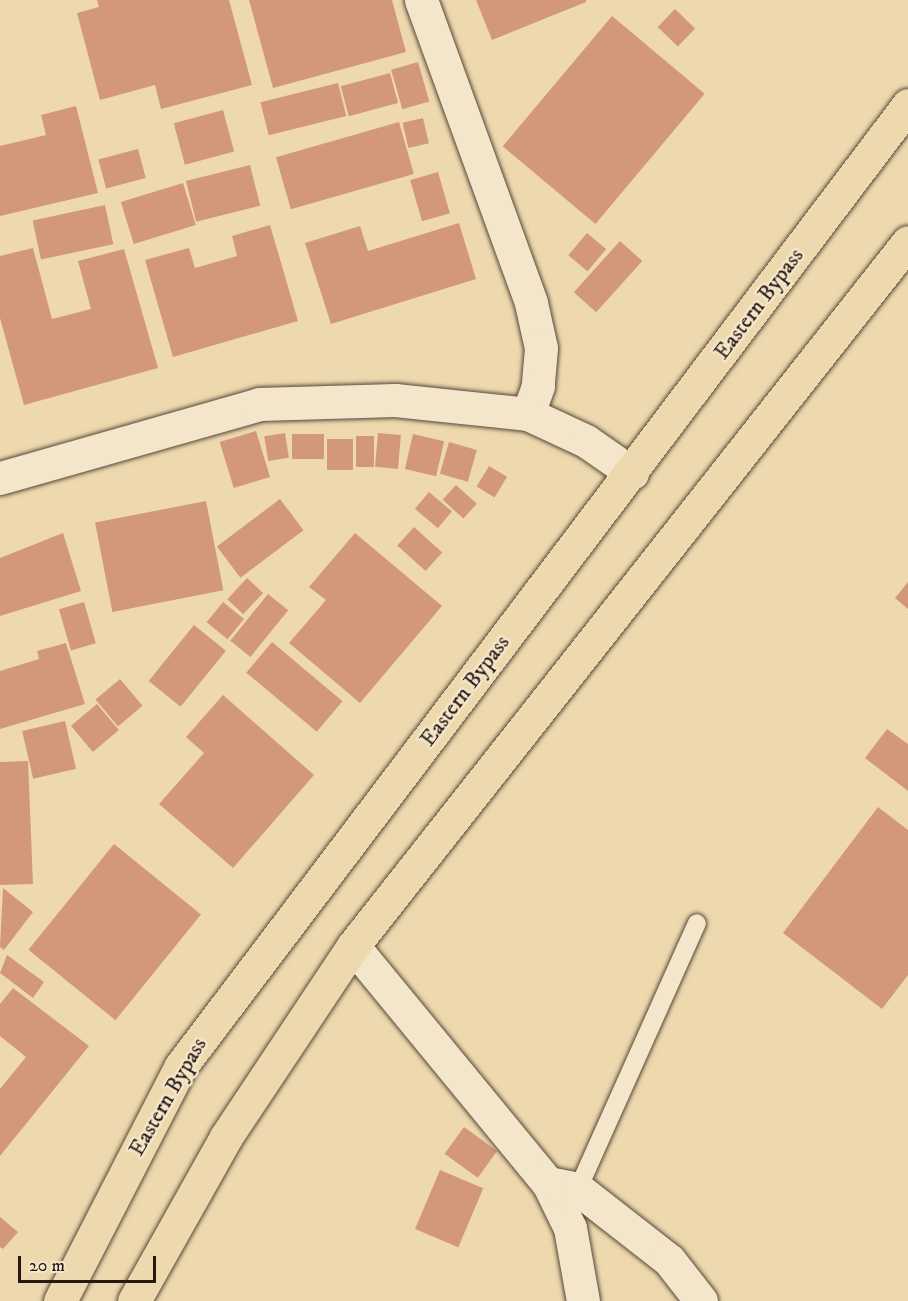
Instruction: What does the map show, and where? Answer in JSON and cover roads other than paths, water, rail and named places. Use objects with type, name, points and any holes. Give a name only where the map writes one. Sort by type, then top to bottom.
[{"type":"highway","name":"Eastern Bypass","points":[[60,1301],[181,1066],[908,105]]},
{"type":"highway","points":[[134,1301],[226,1137],[353,946],[908,242]]},
{"type":"street","points":[[421,0],[531,303],[541,348],[538,387],[528,414]]},
{"type":"street","points":[[0,478],[259,404],[395,400],[528,414],[586,441],[632,472]]},
{"type":"street","points":[[353,946],[563,1186],[669,1260],[701,1301]]},
{"type":"street","points":[[563,1186],[583,1301]]},
{"type":"lane","points":[[563,1186],[697,923]]}]
